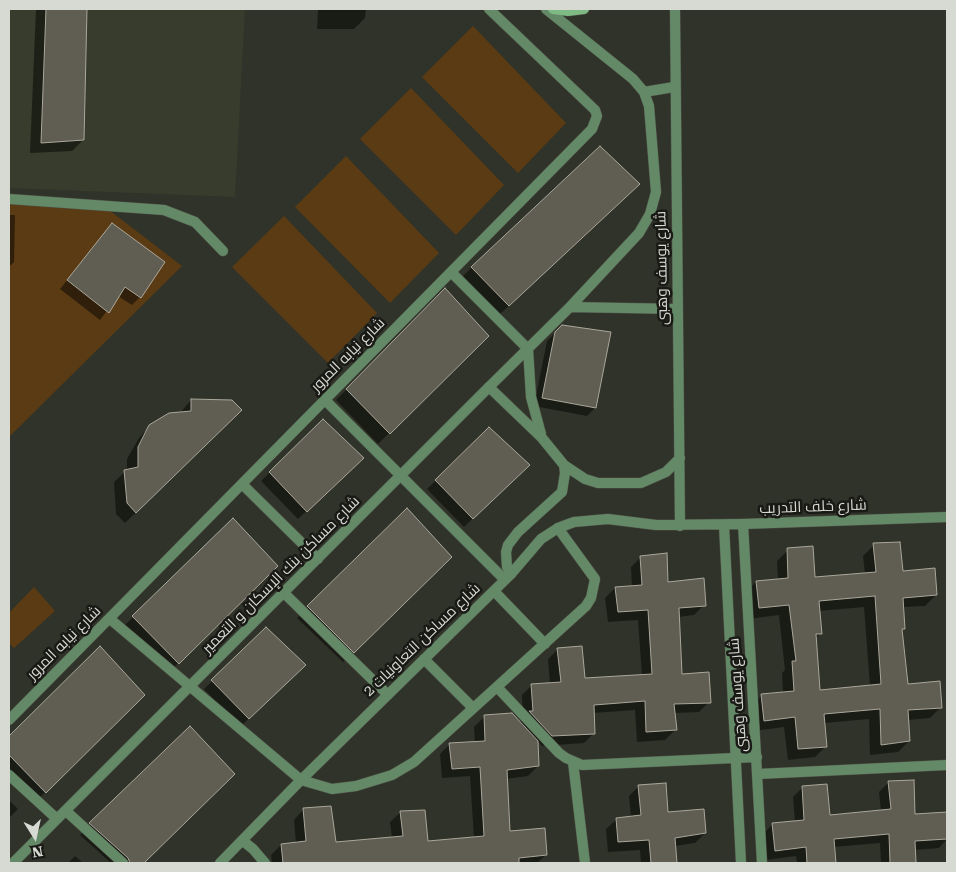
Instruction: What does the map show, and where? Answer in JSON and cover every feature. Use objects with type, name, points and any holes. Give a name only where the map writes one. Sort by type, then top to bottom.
[{"type":"main road","points":[[553,9],[568,11],[584,9]]},
{"type":"street","name":"شارع نيابه المرور","points":[[9,720],[596,123],[595,110],[489,9]]},
{"type":"street","name":"شارع يوسف وهبى","points":[[546,9],[633,79],[644,92],[649,106],[656,180],[650,214],[639,233],[570,307]]},
{"type":"street","name":"شارع يوسف وهبى","points":[[675,9],[674,87],[680,526]]},
{"type":"street","points":[[644,92],[674,87]]},
{"type":"street","points":[[9,199],[164,210],[195,222],[223,250]]},
{"type":"street","points":[[451,272],[528,349],[531,397],[542,438]]},
{"type":"street","points":[[570,307],[678,309]]},
{"type":"street","name":"شارع مساكن بنك الإسكان و التعمير","points":[[14,863],[570,307]]},
{"type":"street","points":[[489,388],[542,438],[564,466],[585,479],[598,483],[642,483],[666,472],[680,458]]},
{"type":"street","points":[[325,400],[400,477],[508,577]]},
{"type":"street","points":[[508,577],[506,560],[508,545],[518,532],[562,492],[565,481],[564,466]]},
{"type":"street","points":[[242,484],[318,559]]},
{"type":"street","name":"شارع خلف التدريب","points":[[680,526],[947,517]]},
{"type":"street","name":"شارع مساكن التعاونيات 2","points":[[220,863],[301,780],[508,577],[541,539],[558,528],[574,522],[591,519],[680,526]]},
{"type":"street","name":"شارع يوسف وهبى","points":[[743,524],[762,863]]},
{"type":"street","name":"شارع يوسف وهبى","points":[[724,525],[741,863]]},
{"type":"street","points":[[110,619],[301,780],[316,786],[344,788],[392,775],[414,762],[586,606],[594,588],[595,578],[558,528]]},
{"type":"street","points":[[494,591],[545,644]]},
{"type":"street","points":[[284,593],[388,695]]},
{"type":"street","points":[[424,659],[473,708]]},
{"type":"street","points":[[497,687],[559,753],[574,762],[590,765],[757,757]]},
{"type":"street","points":[[574,762],[585,863]]},
{"type":"street","points":[[758,774],[947,764]]},
{"type":"street","points":[[9,775],[58,819]]},
{"type":"street","points":[[66,811],[123,863]]},
{"type":"street","points":[[243,841],[266,863]]},
{"type":"shaded area","points":[[9,9],[245,9],[235,197],[9,188]]},
{"type":"shaded area","points":[[473,26],[566,123],[518,173],[422,77]]},
{"type":"shaded area","points":[[411,88],[504,185],[456,235],[360,139]]},
{"type":"shaded area","points":[[346,156],[439,253],[390,303],[295,207]]},
{"type":"shaded area","points":[[9,202],[109,210],[182,266],[9,437]]},
{"type":"shaded area","points":[[284,216],[377,313],[328,363],[232,267]]},
{"type":"shaded area","points":[[34,587],[55,611],[14,648],[9,643],[9,613]]},
{"type":"building","points":[[46,9],[87,9],[84,140],[41,143]]},
{"type":"building","points":[[600,146],[640,184],[509,306],[471,267]]},
{"type":"building","points":[[112,223],[165,262],[141,298],[125,287],[109,313],[67,280]]},
{"type":"building","points":[[445,288],[489,336],[390,434],[346,389]]},
{"type":"building","points":[[562,325],[611,332],[596,408],[542,398],[555,332]]},
{"type":"building","points":[[191,399],[232,400],[242,410],[136,513],[127,503],[124,470],[138,467],[138,447],[149,425],[169,413],[191,411]]},
{"type":"building","points":[[323,419],[364,458],[307,512],[269,472]]},
{"type":"building","points":[[489,427],[530,465],[473,519],[435,480]]},
{"type":"building","points":[[407,508],[452,557],[354,653],[307,606]]},
{"type":"building","points":[[233,518],[278,566],[179,664],[132,616]]},
{"type":"building","points":[[900,542],[903,571],[935,568],[937,595],[903,598],[905,629],[902,629],[908,684],[940,681],[942,708],[908,710],[910,741],[881,745],[880,709],[824,714],[827,747],[798,749],[795,717],[764,721],[761,694],[794,691],[792,661],[796,661],[789,605],[759,608],[756,581],[788,578],[787,548],[813,546],[815,577],[876,572],[873,543]],"holes":[[[875,596],[881,684],[820,690],[816,634],[822,634],[819,601]]]},
{"type":"building","points":[[667,553],[668,582],[704,578],[706,606],[679,608],[682,674],[709,672],[711,703],[674,704],[677,730],[646,732],[645,701],[594,705],[595,734],[552,736],[529,711],[533,711],[531,684],[561,682],[557,648],[582,646],[585,678],[652,674],[648,610],[618,612],[615,587],[642,585],[640,556]]},
{"type":"building","points":[[266,627],[306,665],[249,719],[211,680]]},
{"type":"building","points":[[100,646],[145,695],[46,793],[9,755],[9,736]]},
{"type":"building","points":[[512,713],[538,741],[539,766],[507,770],[510,831],[545,828],[547,855],[519,858],[519,863],[283,863],[281,844],[306,841],[303,808],[331,806],[336,842],[403,836],[400,811],[425,810],[428,841],[484,836],[480,767],[452,769],[449,743],[485,741],[484,715]]},
{"type":"building","points":[[190,726],[235,774],[144,863],[130,863],[128,858],[89,823]]},
{"type":"building","points":[[914,780],[915,814],[947,812],[947,839],[915,841],[916,863],[890,863],[889,834],[834,839],[836,863],[807,863],[806,847],[775,851],[772,823],[804,820],[802,786],[827,784],[830,815],[891,809],[888,781]]},
{"type":"building","points":[[666,783],[668,812],[704,809],[706,833],[675,838],[677,863],[651,863],[649,840],[618,842],[616,818],[641,815],[638,785]]}]
